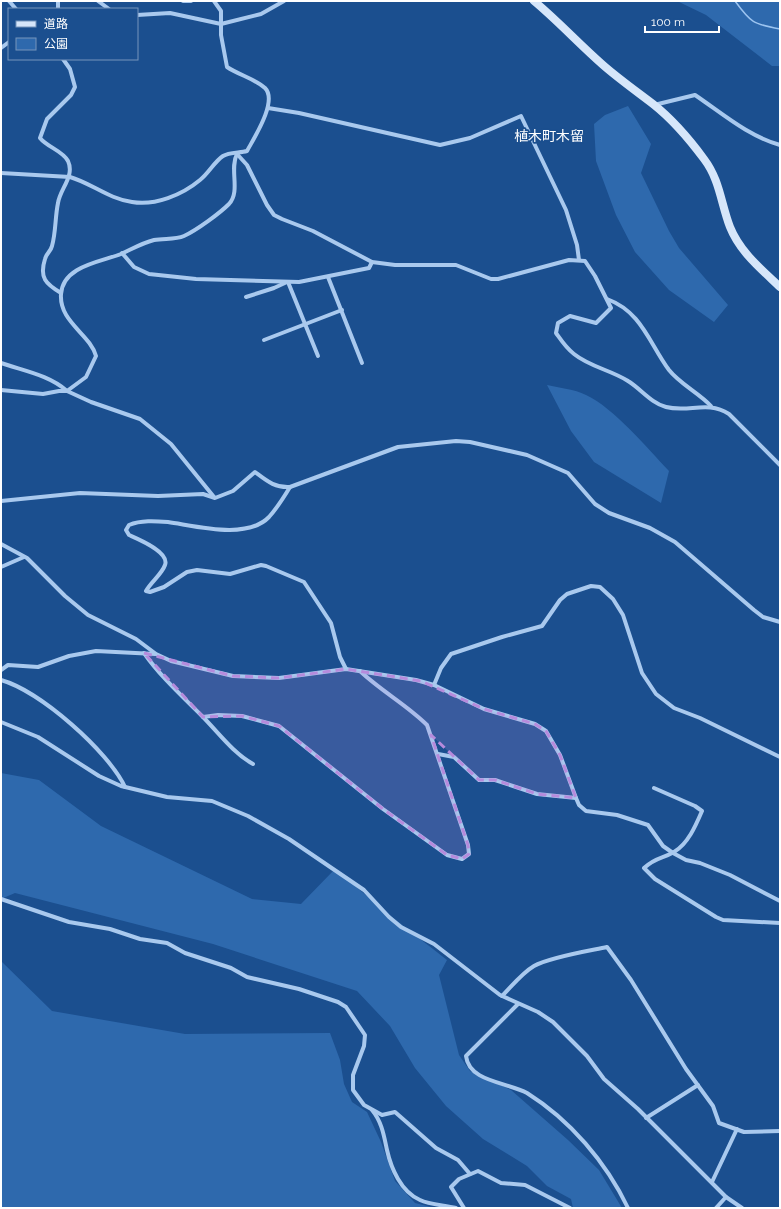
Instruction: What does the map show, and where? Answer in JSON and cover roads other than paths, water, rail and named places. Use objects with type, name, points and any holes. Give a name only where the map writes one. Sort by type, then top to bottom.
[{"type":"street","points":[[98,1],[108,8]]},
{"type":"street","points":[[183,1],[191,1]]},
{"type":"street","points":[[1,173],[70,177],[118,199],[133,202],[154,202],[182,192],[200,180],[224,155],[237,154],[247,151],[268,108],[270,95],[266,89],[227,67],[221,24],[221,11],[214,1]]},
{"type":"street","points":[[138,15],[170,13],[221,24],[261,14],[284,1]]},
{"type":"street","points":[[534,1],[574,36],[602,64],[654,105],[705,160],[716,180],[730,226],[735,237],[754,263],[780,287]]},
{"type":"street","points":[[61,293],[48,285],[44,280],[44,271],[45,259],[52,247],[58,202],[70,177],[69,162],[65,157],[44,144],[40,138],[47,119],[71,95],[75,87],[70,69],[64,60]]},
{"type":"street","points":[[654,105],[695,95],[750,133],[765,141],[780,145]]},
{"type":"street","points":[[268,108],[299,113],[440,145],[470,138],[521,116],[566,210],[577,244],[579,260]]},
{"type":"street","points":[[67,392],[86,377],[96,356],[63,307],[61,293],[66,280],[79,269],[122,254],[138,245],[156,240],[184,236],[230,203],[234,192],[233,161],[237,154]]},
{"type":"street","points":[[237,154],[247,165],[266,205],[274,215],[337,243],[372,262],[395,265],[456,265],[491,278],[498,279],[569,260],[585,261],[596,276],[611,308],[596,323],[570,316],[558,323],[556,333],[567,348],[580,358],[626,380],[658,404],[667,407],[711,406]]},
{"type":"street","points":[[122,254],[137,269],[156,276],[288,282],[328,277],[369,268],[372,262]]},
{"type":"street","points":[[328,277],[362,363]]},
{"type":"street","points":[[246,297],[288,282]]},
{"type":"street","points":[[288,282],[306,323],[318,356]]},
{"type":"street","points":[[607,299],[618,303],[640,322],[668,368],[676,377],[703,397],[711,406],[729,414],[780,465]]},
{"type":"street","points":[[264,340],[342,310]]},
{"type":"street","points":[[1,363],[58,384],[67,392]]},
{"type":"street","points":[[1,390],[42,394],[59,391],[67,392],[140,419],[171,444],[215,498]]},
{"type":"street","points":[[1,501],[80,493],[158,496],[203,494],[215,498],[233,491],[255,472],[271,484],[280,487],[290,487],[398,447],[456,441],[504,449],[527,455],[568,473],[595,504],[608,513],[665,535],[763,617],[780,622]]},
{"type":"street","points":[[290,487],[269,518],[250,528],[219,529],[155,521],[136,522],[129,525],[126,530],[129,535],[160,552],[166,559],[165,565],[146,591],[150,592],[164,587],[188,572],[197,570],[230,574],[261,565],[304,582],[331,623],[340,657],[346,669]]},
{"type":"street","points":[[1,544],[24,556],[88,615],[136,639],[156,654],[171,661],[233,676],[279,678],[346,669],[360,670],[421,681],[434,685],[484,709],[535,724],[546,731],[560,755],[579,805],[586,811],[617,815],[648,825],[663,846],[673,853],[686,860],[700,863],[730,875],[780,901]]},
{"type":"street","points":[[1,567],[24,556]]},
{"type":"street","points":[[434,685],[441,668],[452,654],[502,637],[542,626],[560,600],[567,594],[584,588],[596,586],[606,592],[623,615],[642,673],[656,694],[674,708],[700,718],[780,757]]},
{"type":"street","points":[[1,670],[8,665],[38,667],[69,656],[96,651],[156,654]]},
{"type":"street","points":[[144,653],[174,688],[233,748],[253,764]]},
{"type":"street","points":[[203,717],[218,715],[242,716],[279,726],[383,809],[447,855],[462,859],[469,854],[468,845],[427,725],[418,716],[377,686],[360,670]]},
{"type":"street","points":[[1,680],[24,690],[62,715],[102,756],[114,770],[125,787]]},
{"type":"street","points":[[1,722],[38,738],[99,776],[125,787],[167,797],[212,800],[248,816],[289,839],[356,884],[401,927],[434,944],[502,996],[538,1012],[553,1022],[587,1056],[604,1079],[726,1197],[742,1208]]},
{"type":"street","points":[[438,754],[454,757],[479,780],[494,780],[537,794],[576,798]]},
{"type":"street","points":[[654,788],[695,806],[702,811],[689,836],[673,853],[653,860],[644,868],[655,879],[723,920],[780,923]]},
{"type":"street","points":[[1,898],[68,922],[110,929],[140,938],[167,943],[185,953],[231,968],[247,977],[331,998],[338,1002],[346,1007],[365,1035],[364,1046],[357,1061],[352,1082],[353,1090],[359,1099],[364,1105],[382,1115],[395,1112],[436,1148],[458,1160],[470,1174]]},
{"type":"street","points":[[502,996],[522,976],[535,966],[575,954],[607,947],[631,980],[713,1106],[720,1122],[744,1132],[780,1130]]},
{"type":"street","points":[[518,1004],[466,1056],[467,1063],[474,1072],[482,1077],[512,1086],[526,1093],[569,1126],[596,1156],[628,1208]]},
{"type":"street","points":[[646,1118],[698,1085]]},
{"type":"street","points":[[371,1109],[381,1124],[387,1148],[399,1180],[420,1200],[456,1208]]},
{"type":"street","points":[[712,1182],[737,1129]]},
{"type":"street","points":[[464,1208],[451,1187],[459,1178],[481,1172],[501,1182],[524,1185],[570,1208]]},
{"type":"street","points":[[716,1208],[726,1197]]},
{"type":"waterway","points":[[735,1],[745,14],[753,21],[764,26],[780,29]]},
{"type":"district","name":"植木町木留","points":[[549,136]]}]
